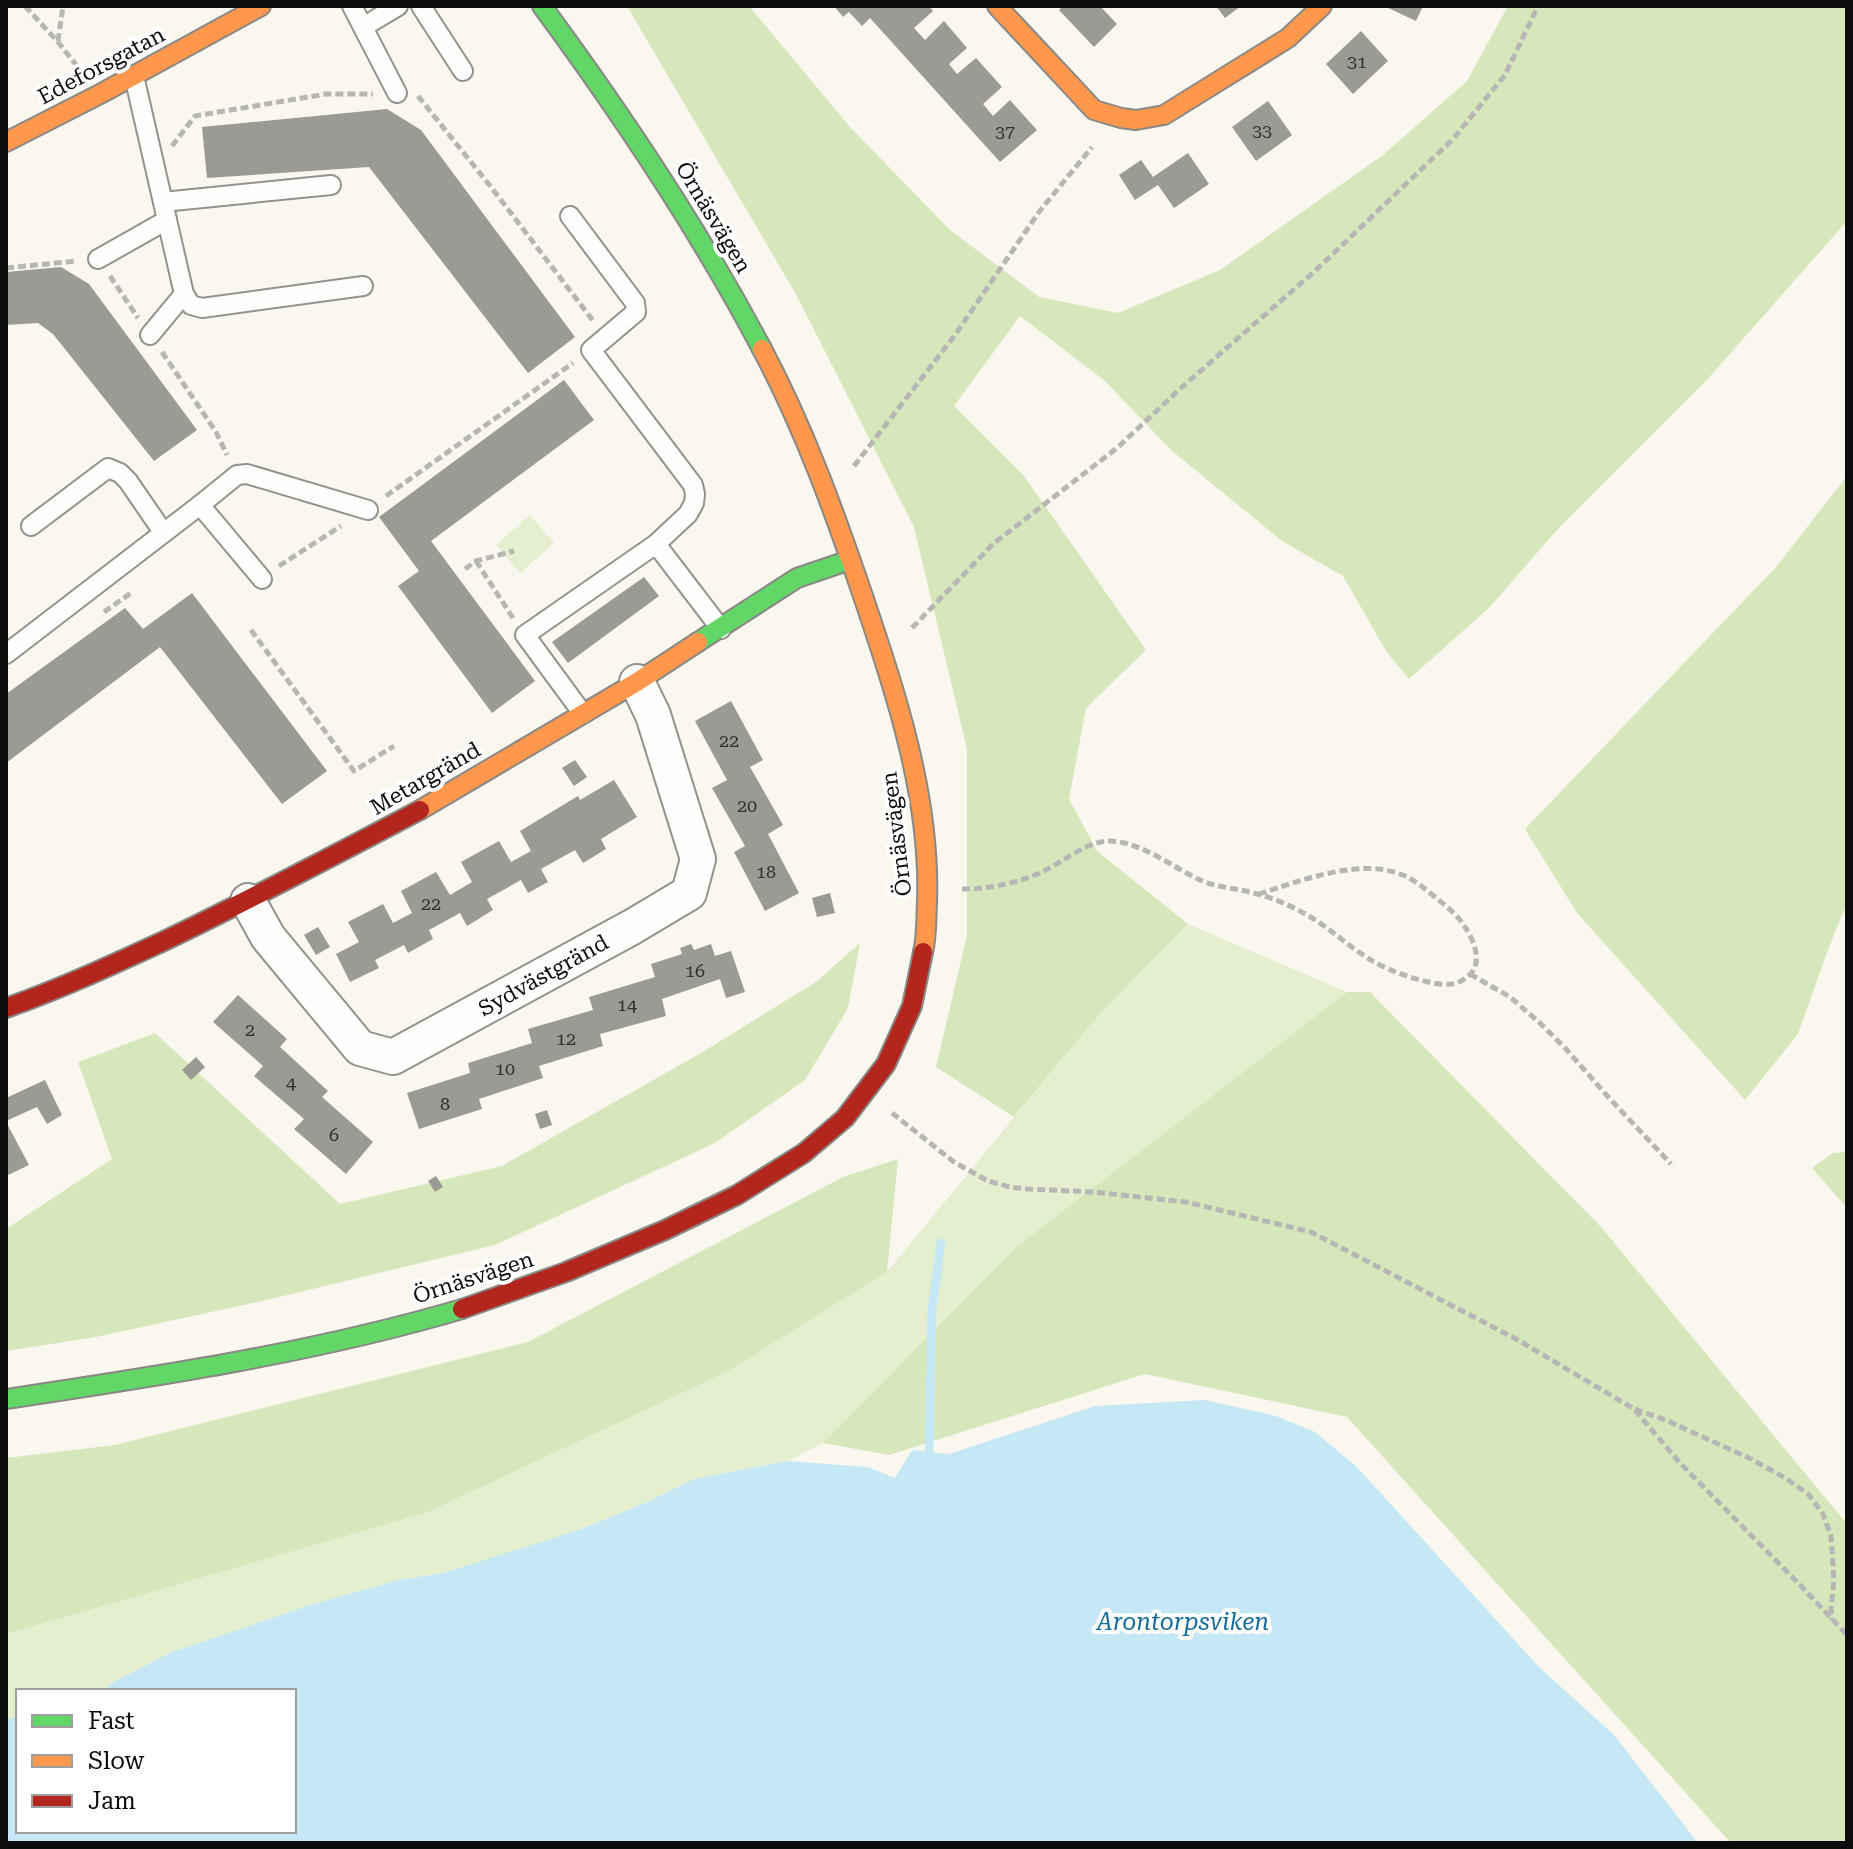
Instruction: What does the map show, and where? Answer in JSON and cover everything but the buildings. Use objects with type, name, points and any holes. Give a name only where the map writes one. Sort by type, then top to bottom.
[{"type":"street","name":"Edeforsgatan","points":[[6,142],[261,6]]},
{"type":"street","name":"Örnäsvägen","points":[[6,1399],[303,1349],[397,1327],[569,1272],[695,1217],[765,1180],[814,1145],[866,1093],[897,1047],[910,1014],[924,955],[929,891],[917,784],[883,658],[829,498],[794,413],[701,238],[669,185],[542,6]]},
{"type":"street","points":[[997,6],[1094,110],[1141,121],[1164,115],[1288,38],[1322,6]]},
{"type":"street","name":"Metargränd","points":[[6,1008],[113,965],[248,901],[428,806],[637,682],[797,578],[850,560]]},
{"type":"street","name":"Sydvästgränd","points":[[248,901],[268,937],[360,1048],[393,1057],[632,927],[689,893],[698,859],[653,715],[637,682]]},
{"type":"lane","points":[[352,6],[397,93]]},
{"type":"lane","points":[[363,27],[398,6]]},
{"type":"lane","points":[[421,6],[463,71]]},
{"type":"lane","points":[[134,76],[184,294],[191,305],[202,308],[363,286]]},
{"type":"lane","points":[[98,259],[165,211],[331,185]]},
{"type":"lane","points":[[570,216],[635,303],[636,312],[591,350],[693,485],[694,503],[688,514],[656,544],[525,635],[583,714]]},
{"type":"lane","points":[[150,335],[184,294]]},
{"type":"lane","points":[[31,526],[108,468],[128,481],[163,532]]},
{"type":"lane","points":[[6,654],[237,475],[247,474],[368,510]]},
{"type":"lane","points":[[200,505],[262,579]]},
{"type":"lane","points":[[656,544],[721,629]]},
{"type":"lane","points":[[586,568],[597,584]]},
{"type":"path","points":[[25,6],[78,67]]},
{"type":"path","points":[[58,42],[63,6]]},
{"type":"path","points":[[883,658],[993,544],[1117,448],[1315,271],[1453,139],[1505,75],[1538,6]]},
{"type":"path","points":[[155,169],[195,116],[326,94],[416,93],[606,338]]},
{"type":"path","points":[[829,498],[955,335],[1039,212],[1094,145],[1111,116]]},
{"type":"path","points":[[262,579],[276,567],[368,510],[591,350]]},
{"type":"path","points":[[465,569],[476,561],[514,551]]},
{"type":"path","points":[[476,561],[525,635]]},
{"type":"path","points":[[251,630],[354,771],[394,746]]},
{"type":"path","points":[[929,891],[980,889],[1014,882],[1043,871],[1096,843],[1112,841],[1150,853],[1202,881],[1259,894],[1307,915],[1373,961],[1400,974],[1451,985],[1465,980],[1475,969],[1475,949],[1465,926],[1417,882],[1399,873],[1371,868],[1319,875],[1259,894]]},
{"type":"path","points":[[1470,974],[1510,997],[1541,1024],[1671,1164]]},
{"type":"path","points":[[866,1093],[954,1162],[988,1181],[1027,1189],[1186,1202],[1311,1232],[1518,1340],[1634,1409],[1751,1459],[1787,1479],[1818,1505],[1828,1525],[1834,1557],[1832,1621]]},
{"type":"path","points":[[1634,1409],[1680,1463],[1847,1635]]},
{"type":"green space","points":[[627,6],[749,6],[850,127],[950,230],[1039,297],[1118,313],[1220,270],[1383,155],[1467,81],[1508,6],[1847,6],[1847,221],[1705,382],[1557,530],[1489,608],[1409,679],[1386,651],[1343,576],[1282,541],[1171,450],[1105,381],[1020,316],[954,406],[1024,476],[1146,650],[1086,708],[1069,799],[1097,851],[1188,924],[1096,1018],[1014,1117],[936,1067],[967,935],[967,749],[914,527],[797,296]]},
{"type":"green space","points":[[1847,476],[1847,903],[1798,1034],[1745,1100],[1577,913],[1525,829],[1776,567]]},
{"type":"green space","points":[[530,515],[554,543],[520,573],[496,545]]},
{"type":"green space","points":[[1188,924],[1347,992],[1015,1248],[823,1443],[788,1461],[694,1479],[581,1529],[479,1563],[444,1573],[398,1580],[310,1605],[172,1652],[104,1689],[16,1689],[16,1717],[6,1719],[6,1634],[426,1513],[729,1371],[887,1272],[1096,1018]]},
{"type":"green space","points":[[860,943],[848,1008],[805,1080],[715,1143],[495,1245],[96,1337],[6,1351],[6,1229],[112,1159],[78,1062],[155,1033],[340,1204],[502,1166],[701,1053],[816,982]]},
{"type":"green space","points":[[1347,992],[1370,992],[1601,1227],[1847,1524],[1847,1843],[1730,1842],[1347,1417],[1145,1374],[889,1455],[823,1443],[1015,1248]]},
{"type":"green space","points":[[1847,1152],[1847,1208],[1812,1168],[1833,1153]]},
{"type":"green space","points":[[898,1159],[887,1272],[729,1371],[426,1513],[6,1634],[6,1458],[115,1445],[528,1342],[843,1177]]},
{"type":"water","name":"Arontorpsviken","points":[[1205,1400],[1276,1416],[1315,1432],[1356,1466],[1539,1667],[1614,1735],[1698,1843],[6,1843],[6,1719],[16,1717],[16,1833],[296,1833],[296,1689],[104,1689],[172,1652],[310,1605],[398,1580],[444,1573],[581,1529],[694,1479],[788,1461],[868,1467],[895,1478],[912,1450],[949,1454],[1095,1406]]},
{"type":"waterway","points":[[929,1452],[932,1309],[941,1243]]},
{"type":"traffic: fast","points":[[542,6],[658,173],[762,349]]},
{"type":"traffic: fast","points":[[698,642],[797,578],[850,560]]},
{"type":"traffic: fast","points":[[6,1399],[293,1351],[462,1309]]},
{"type":"traffic: slow","points":[[6,142],[261,6]]},
{"type":"traffic: slow","points":[[997,6],[1094,110],[1136,120],[1164,115],[1288,38],[1322,6]]},
{"type":"traffic: slow","points":[[762,349],[805,439],[829,501],[899,709],[917,786],[927,864],[923,952]]},
{"type":"traffic: slow","points":[[420,810],[637,682],[698,642]]},
{"type":"traffic: jam","points":[[6,1008],[164,941],[420,810]]},
{"type":"traffic: jam","points":[[462,1309],[566,1272],[665,1230],[737,1195],[804,1153],[845,1118],[886,1064],[912,1006],[923,952]]}]
